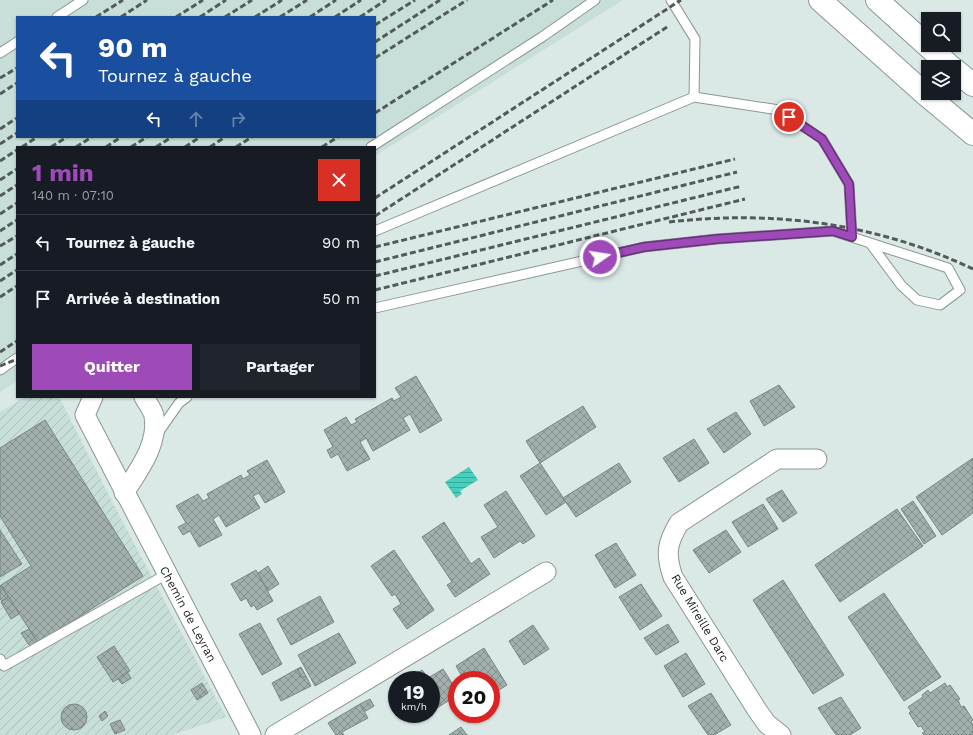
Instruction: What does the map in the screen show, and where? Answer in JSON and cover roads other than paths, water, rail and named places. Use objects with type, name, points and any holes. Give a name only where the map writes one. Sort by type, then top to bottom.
[{"type":"highway","points":[[820,0],[924,94],[973,134]]},
{"type":"highway","points":[[878,0],[943,60]]},
{"type":"highway","points":[[961,75],[973,85]]},
{"type":"street","name":"Chemin de Leyran","points":[[93,398],[85,415],[124,493],[251,735]]},
{"type":"street","points":[[124,493],[143,464],[153,439],[154,416],[145,398]]},
{"type":"street","name":"Rue Mireille Darc","points":[[781,735],[766,724],[673,577],[668,563],[668,550],[670,538],[679,523],[777,459],[817,460]]},
{"type":"street","points":[[275,735],[546,572]]},
{"type":"lane","points":[[59,16],[83,0]]},
{"type":"lane","points":[[373,146],[542,37],[595,0]]},
{"type":"lane","points":[[671,0],[695,39],[694,97]]},
{"type":"lane","points":[[0,53],[16,43]]},
{"type":"lane","points":[[376,231],[694,97],[779,110],[822,139],[849,184],[852,237]]},
{"type":"lane","points":[[376,308],[644,247],[717,239],[833,231],[948,268],[960,290],[940,305],[917,300],[901,285],[870,243]]},
{"type":"lane","points":[[0,370],[16,359]]},
{"type":"lane","points":[[153,439],[179,403],[186,398]]},
{"type":"lane","points":[[1,664],[167,574]]},
{"type":"railway","points":[[98,16],[123,0]]},
{"type":"railway","points":[[123,16],[147,0]]},
{"type":"railway","points":[[178,16],[203,0]]},
{"type":"railway","points":[[202,16],[226,0]]},
{"type":"railway","points":[[227,16],[252,0]]},
{"type":"railway","points":[[257,16],[282,0]]},
{"type":"railway","points":[[282,16],[307,0]]},
{"type":"railway","points":[[312,16],[336,0]]},
{"type":"railway","points":[[337,16],[361,0]]},
{"type":"railway","points":[[362,16],[386,0]]},
{"type":"railway","points":[[376,24],[415,0]]},
{"type":"railway","points":[[376,41],[440,0]]},
{"type":"railway","points":[[376,57],[467,0]]},
{"type":"railway","points":[[376,112],[553,0]]},
{"type":"railway","points":[[376,197],[681,0]]},
{"type":"railway","points":[[376,215],[667,27]]},
{"type":"railway","points":[[0,78],[16,69]]},
{"type":"railway","points":[[0,94],[16,84]]},
{"type":"railway","points":[[0,129],[16,119]]},
{"type":"railway","points":[[0,144],[16,134]]},
{"type":"railway","points":[[24,146],[36,138]]},
{"type":"railway","points":[[53,146],[65,138]]},
{"type":"railway","points":[[78,146],[90,138]]},
{"type":"railway","points":[[108,146],[120,138]]},
{"type":"railway","points":[[133,146],[145,138]]},
{"type":"railway","points":[[158,146],[170,138]]},
{"type":"railway","points":[[186,146],[198,138]]},
{"type":"railway","points":[[212,146],[224,138]]},
{"type":"railway","points":[[238,146],[250,138]]},
{"type":"railway","points":[[324,146],[336,138]]},
{"type":"railway","points":[[0,161],[16,151]]},
{"type":"railway","points":[[376,247],[735,159]]},
{"type":"railway","points":[[0,180],[16,170]]},
{"type":"railway","points":[[376,262],[737,172]]},
{"type":"railway","points":[[0,196],[16,186]]},
{"type":"railway","points":[[376,276],[742,186]]},
{"type":"railway","points":[[376,290],[745,199]]},
{"type":"railway","points":[[0,214],[16,204]]},
{"type":"railway","points":[[669,222],[748,218],[786,219],[824,224],[862,231],[899,241],[936,253],[973,269]]},
{"type":"railway","points":[[0,231],[16,221]]},
{"type":"railway","points":[[0,246],[16,237]]},
{"type":"railway","points":[[0,265],[16,255]]},
{"type":"railway","points":[[0,281],[16,271]]},
{"type":"railway","points":[[0,297],[16,287]]},
{"type":"railway","points":[[0,352],[16,342]]},
{"type":"railway","points":[[0,366],[16,359]]}]
